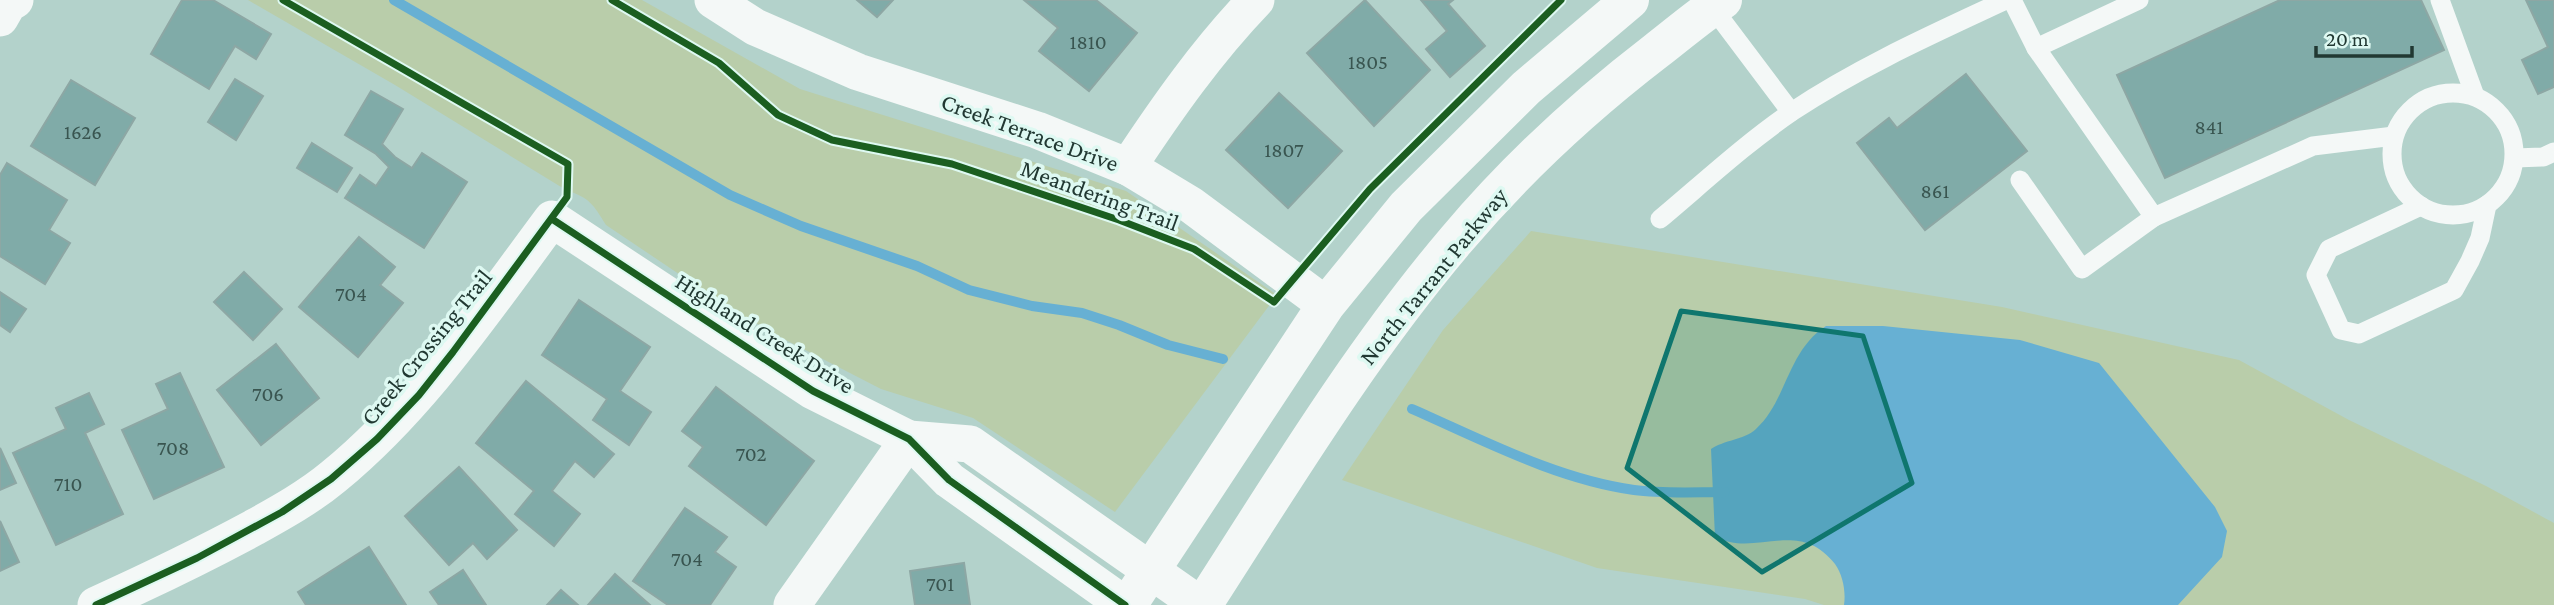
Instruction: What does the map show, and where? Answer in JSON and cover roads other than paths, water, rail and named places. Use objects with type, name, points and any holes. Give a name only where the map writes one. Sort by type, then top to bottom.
[{"type":"main road","points":[[1126,605],[1152,570],[1326,305],[1406,207],[1526,88],[1630,0]]},
{"type":"main road","name":"North Tarrant Parkway","points":[[1201,605],[1339,396],[1404,305],[1456,239],[1521,168],[1580,111],[1714,3]]},
{"type":"street","points":[[0,18],[8,4],[15,0]]},
{"type":"street","points":[[1128,167],[1167,108],[1222,35],[1256,0]]},
{"type":"street","name":"Creek Terrace Drive","points":[[718,1],[755,27],[858,72],[1037,130],[1128,167],[1191,205],[1326,305]]},
{"type":"street","name":"Highland Creek Drive","points":[[552,219],[813,391],[909,439],[949,480],[1126,605]]},
{"type":"street","name":"Creek Crossing Trail","points":[[96,605],[197,558],[282,512],[331,479],[377,439],[419,395],[552,219]]},
{"type":"street","points":[[792,605],[909,439]]},
{"type":"street","name":"Highland Creek Drive","points":[[909,439],[970,444],[1201,605]]},
{"type":"lane","points":[[1660,219],[1791,112],[1901,50],[2006,0]]},
{"type":"lane","points":[[2012,0],[2036,48],[2154,217]]},
{"type":"lane","points":[[2036,48],[2139,0]]},
{"type":"lane","points":[[2440,0],[2475,96],[2506,121],[2515,158],[2507,185],[2487,205],[2466,214],[2442,215],[2421,206],[2401,188],[2391,163],[2393,136],[2412,107],[2442,93],[2475,96]]},
{"type":"lane","points":[[1714,3],[1791,112]]},
{"type":"lane","points":[[2020,180],[2082,269],[2154,217],[2313,146],[2393,136]]},
{"type":"lane","points":[[2515,158],[2543,157],[2554,152]]},
{"type":"lane","points":[[2421,206],[2329,249],[2316,275],[2342,330],[2359,334],[2454,290],[2475,249],[2487,205]]},
{"type":"water","points":[[1826,326],[1883,326],[2020,340],[2099,363],[2215,507],[2227,531],[2222,557],[2178,605],[1844,605],[1840,573],[1821,550],[1792,540],[1746,543],[1715,537],[1711,449],[1746,436],[1756,429],[1775,405],[1803,349],[1813,336]]},
{"type":"waterway","points":[[394,0],[730,195],[801,226],[917,266],[969,290],[1032,306],[1082,313],[1168,345],[1223,359]]},
{"type":"waterway","points":[[1412,409],[1520,457],[1605,485],[1645,491],[1725,492]]}]
